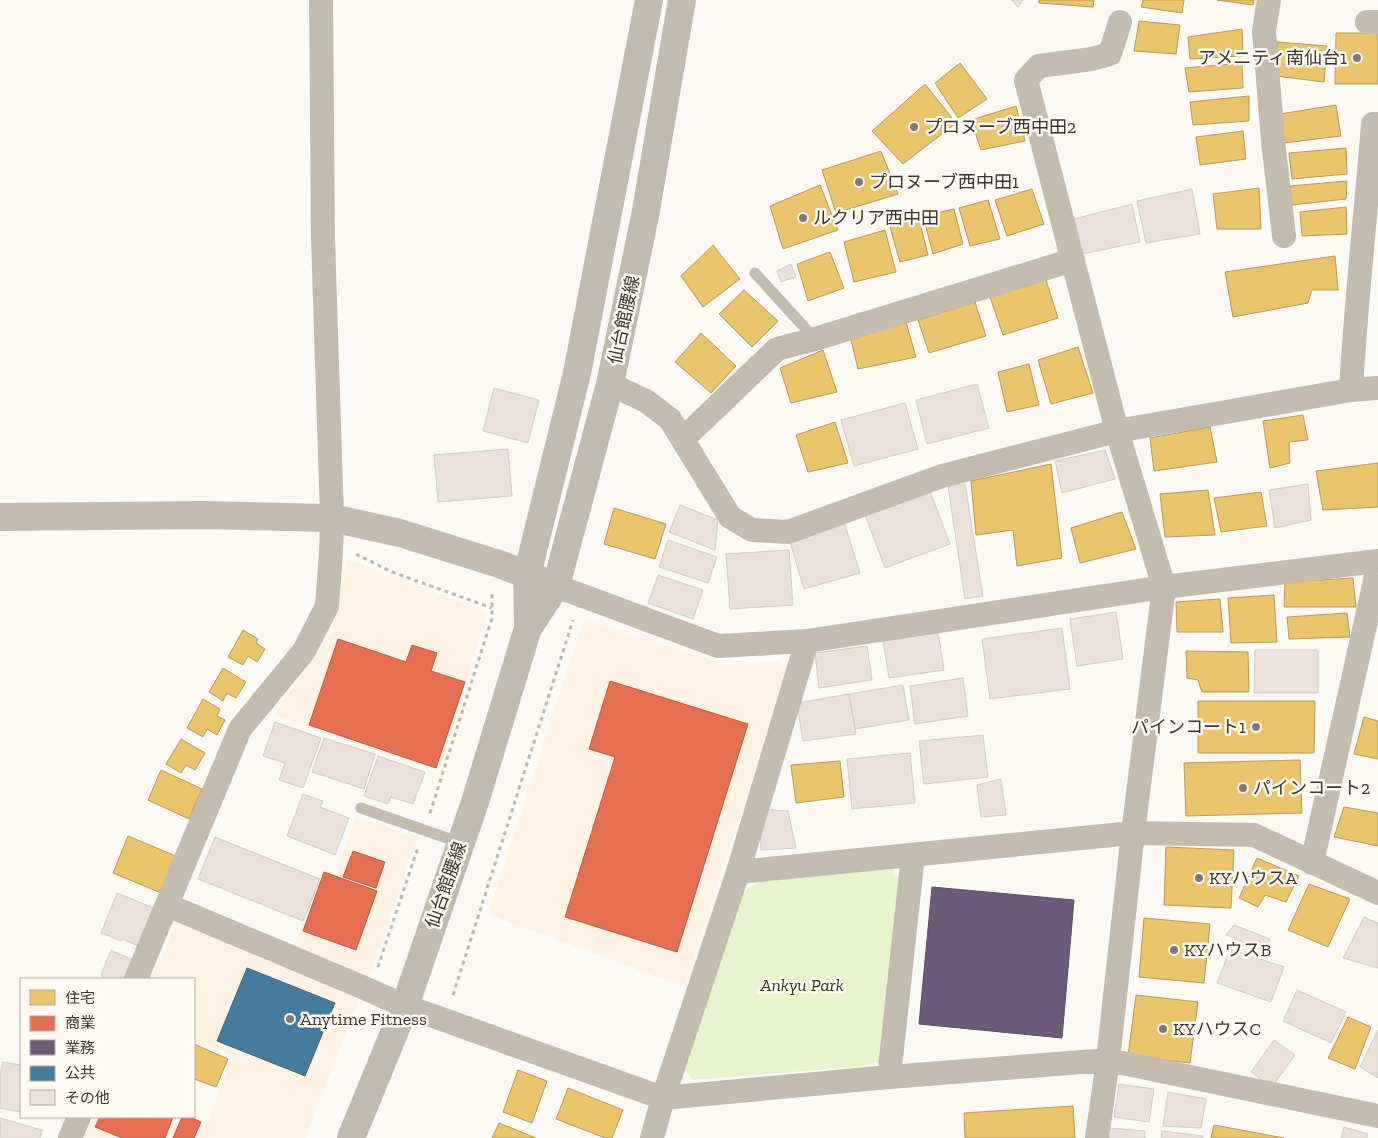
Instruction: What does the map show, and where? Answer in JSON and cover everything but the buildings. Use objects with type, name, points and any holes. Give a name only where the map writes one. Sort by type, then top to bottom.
[{"type":"main road","name":"仙台館腰線","points":[[528,628],[527,576],[577,373],[649,0]]},
{"type":"main road","name":"仙台館腰線","points":[[351,1138],[405,1006],[461,843],[528,628],[556,586],[610,384],[646,216],[682,0]]},
{"type":"street","points":[[136,978],[240,729],[304,651],[327,606],[332,518],[323,238],[321,0]]},
{"type":"street","points":[[1269,0],[1264,31],[1273,141],[1284,236]]},
{"type":"street","points":[[1097,1138],[1108,1060],[1133,833],[1164,587],[1116,431],[1026,80],[1038,66],[1092,59],[1110,54],[1120,22]]},
{"type":"street","points":[[1351,390],[1373,124],[1378,124]]},
{"type":"street","points":[[683,439],[777,349],[1073,260]]},
{"type":"street","points":[[610,384],[646,401],[670,419],[730,517],[752,530],[788,532],[942,476],[1116,431],[1351,390],[1378,388]]},
{"type":"street","points":[[0,517],[204,515],[332,518],[400,533],[499,564],[718,646],[807,641],[1164,587],[1378,561]]},
{"type":"street","points":[[1312,863],[1378,567]]},
{"type":"street","points":[[652,1138],[663,1098],[738,872],[807,641]]},
{"type":"street","points":[[738,872],[1133,833],[1254,834],[1378,893]]},
{"type":"street","points":[[889,1077],[913,855]]},
{"type":"street","points":[[167,905],[405,1006],[663,1098],[889,1077],[1108,1060],[1378,1116]]},
{"type":"street","points":[[70,1138],[79,1118]]},
{"type":"lane","points":[[755,273],[815,339]]},
{"type":"lane","points":[[361,808],[461,843]]},
{"type":"path","points":[[352,554],[358,554],[392,572],[492,608]]},
{"type":"path","points":[[377,970],[490,626],[492,618],[492,585]]},
{"type":"path","points":[[450,1004],[574,618]]},
{"type":"shaded area","points":[[346,558],[487,613],[439,772],[273,715],[332,632],[339,604]]},
{"type":"shaded area","points":[[584,619],[727,665],[779,662],[788,668],[684,987],[488,914]]},
{"type":"shaded area","points":[[356,816],[417,838],[372,974],[367,977],[293,947],[324,869],[336,874]]},
{"type":"shaded area","points":[[186,925],[354,994],[359,1001],[305,1138],[84,1138],[93,1118],[194,1118],[206,1123],[234,1056],[195,1040],[195,978],[152,978],[173,930]]},
{"type":"green space","name":"Ankyu Park","points":[[892,869],[900,880],[880,1062],[865,1066],[693,1080],[684,1069],[744,891],[761,880]]},
{"type":"place","name":"アメニティ南仙台1","points":[[1357,58]]},
{"type":"place","name":"プロヌーブ西中田2","points":[[914,127]]},
{"type":"place","name":"プロヌーブ西中田1","points":[[859,182]]},
{"type":"place","name":"ルクリア西中田","points":[[803,218]]},
{"type":"place","name":"パインコート1","points":[[1256,727]]},
{"type":"place","name":"パインコート2","points":[[1243,788]]},
{"type":"place","name":"KYハウスA","points":[[1199,878]]},
{"type":"place","name":"KYハウスB","points":[[1174,950]]},
{"type":"place","name":"Anytime Fitness","points":[[290,1019]]},
{"type":"place","name":"KYハウスC","points":[[1163,1029]]}]
